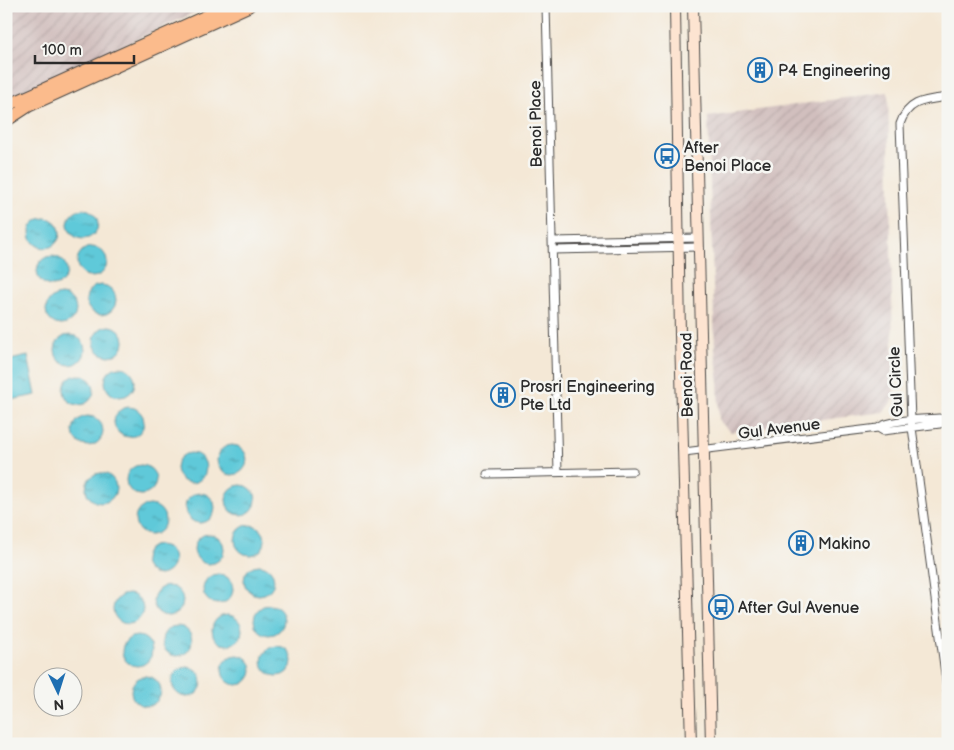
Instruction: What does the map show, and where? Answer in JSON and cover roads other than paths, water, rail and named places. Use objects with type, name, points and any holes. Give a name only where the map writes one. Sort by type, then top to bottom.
[{"type":"main road","points":[[6,106],[228,6]]},
{"type":"main road","points":[[6,121],[30,106],[249,6]]},
{"type":"main road","name":"Benoi Road","points":[[674,6],[691,744]]},
{"type":"main road","name":"Benoi Road","points":[[693,6],[711,744]]},
{"type":"street","name":"Benoi Place","points":[[546,6],[558,472]]},
{"type":"street","name":"Gul Circle","points":[[948,97],[918,101],[909,107],[900,124],[911,424],[946,670],[948,696]]},
{"type":"street","points":[[553,241],[679,243]]},
{"type":"street","points":[[553,250],[698,242]]},
{"type":"street","name":"Gul Avenue","points":[[684,452],[878,428],[882,431],[911,424],[940,424],[946,420]]},
{"type":"street","points":[[487,474],[633,471]]},
{"type":"water","points":[[83,209],[89,210],[97,218],[97,230],[89,238],[83,239],[77,238],[69,230],[68,224],[69,218],[77,210]]},
{"type":"water","points":[[45,218],[51,219],[59,227],[59,239],[51,247],[45,248],[39,247],[31,239],[30,233],[31,227],[39,219]]},
{"type":"water","points":[[92,247],[98,248],[106,256],[106,268],[98,276],[92,277],[86,276],[78,268],[77,262],[78,256],[86,248]]},
{"type":"water","points":[[52,256],[58,257],[66,265],[66,277],[58,285],[52,286],[46,285],[38,277],[37,271],[38,265],[46,257]]},
{"type":"water","points":[[101,285],[107,286],[115,294],[115,306],[107,314],[101,315],[95,314],[87,306],[86,300],[87,294],[95,286]]},
{"type":"water","points":[[61,295],[67,296],[75,304],[75,316],[67,324],[61,325],[55,324],[47,316],[46,310],[47,304],[55,296]]},
{"type":"water","points":[[109,326],[115,327],[123,335],[123,347],[115,355],[109,356],[103,355],[95,347],[94,341],[95,335],[103,327]]},
{"type":"water","points":[[70,335],[76,336],[84,344],[84,356],[76,364],[70,365],[64,364],[56,356],[55,350],[56,344],[64,336]]},
{"type":"water","points":[[28,356],[36,395],[6,401],[6,361]]},
{"type":"water","points":[[120,367],[126,368],[134,376],[134,388],[126,396],[120,397],[114,396],[106,388],[105,382],[106,376],[114,368]]},
{"type":"water","points":[[79,375],[85,376],[93,384],[93,396],[85,404],[79,405],[73,404],[65,396],[64,390],[65,384],[73,376]]},
{"type":"water","points":[[129,407],[135,408],[143,416],[143,428],[135,436],[129,437],[123,436],[115,428],[114,422],[115,416],[123,408]]},
{"type":"water","points":[[88,416],[94,417],[102,425],[102,437],[94,445],[88,446],[82,445],[74,437],[73,431],[74,425],[82,417]]},
{"type":"water","points":[[232,445],[238,446],[246,454],[246,466],[238,474],[232,475],[226,474],[218,466],[217,460],[218,454],[226,446]]},
{"type":"water","points":[[191,453],[197,454],[205,462],[205,474],[197,482],[191,483],[185,482],[177,474],[176,468],[177,462],[185,454]]},
{"type":"water","points":[[141,465],[147,466],[155,474],[155,486],[147,494],[141,495],[135,494],[127,486],[126,480],[127,474],[135,466]]},
{"type":"water","points":[[101,473],[107,474],[115,482],[115,494],[107,502],[101,503],[95,502],[87,494],[86,488],[87,482],[95,474]]},
{"type":"water","points":[[241,485],[247,486],[255,494],[255,506],[247,514],[241,515],[235,514],[227,506],[226,500],[227,494],[235,486]]},
{"type":"water","points":[[200,493],[206,494],[214,502],[214,514],[206,522],[200,523],[194,522],[186,514],[185,508],[186,502],[194,494]]},
{"type":"water","points":[[150,505],[156,506],[164,514],[164,526],[156,534],[150,535],[144,534],[136,526],[135,520],[136,514],[144,506]]},
{"type":"water","points":[[250,525],[256,526],[264,534],[264,546],[256,554],[250,555],[244,554],[236,546],[235,540],[236,534],[244,526]]},
{"type":"water","points":[[209,534],[215,535],[223,543],[223,555],[215,563],[209,564],[203,563],[195,555],[194,549],[195,543],[203,535]]},
{"type":"water","points":[[159,545],[165,546],[173,554],[173,566],[165,574],[159,575],[153,574],[145,566],[144,560],[145,554],[153,546]]},
{"type":"water","points":[[259,565],[265,566],[273,574],[273,586],[265,594],[259,595],[253,594],[245,586],[244,580],[245,574],[253,566]]},
{"type":"water","points":[[218,574],[224,575],[232,583],[232,595],[224,603],[218,604],[212,603],[204,595],[203,589],[204,583],[212,575]]},
{"type":"water","points":[[168,586],[174,587],[182,595],[182,607],[174,615],[168,616],[162,615],[154,607],[153,601],[154,595],[162,587]]},
{"type":"water","points":[[128,594],[134,595],[142,603],[142,615],[134,623],[128,624],[122,623],[114,615],[113,609],[114,603],[122,595]]},
{"type":"water","points":[[269,605],[275,606],[283,614],[283,626],[275,634],[269,635],[263,634],[255,626],[254,620],[255,614],[263,606]]},
{"type":"water","points":[[227,615],[233,616],[241,624],[241,636],[233,644],[227,645],[221,644],[213,636],[212,630],[213,624],[221,616]]},
{"type":"water","points":[[177,626],[183,627],[191,635],[191,647],[183,655],[177,656],[171,655],[163,647],[162,641],[163,635],[171,627]]},
{"type":"water","points":[[137,636],[143,637],[151,645],[151,657],[143,665],[137,666],[131,665],[123,657],[122,651],[123,645],[131,637]]},
{"type":"water","points":[[277,646],[283,647],[291,655],[291,667],[283,675],[277,676],[271,675],[263,667],[262,661],[263,655],[271,647]]},
{"type":"water","points":[[237,655],[243,656],[251,664],[251,676],[243,684],[237,685],[231,684],[223,676],[222,670],[223,664],[231,656]]},
{"type":"water","points":[[187,667],[193,668],[201,676],[201,688],[193,696],[187,697],[181,696],[173,688],[172,682],[173,676],[181,668]]},
{"type":"water","points":[[146,676],[152,677],[160,685],[160,697],[152,705],[146,706],[140,705],[132,697],[131,691],[132,685],[140,677]]},
{"type":"place","name":"P4 Engineering","points":[[760,70]]},
{"type":"place","name":"After Benoi Place","points":[[667,156]]},
{"type":"place","name":"Prosri Engineering Pte Ltd","points":[[503,395]]},
{"type":"place","name":"Makino","points":[[801,543]]},
{"type":"place","name":"After Gul Avenue","points":[[721,607]]}]
